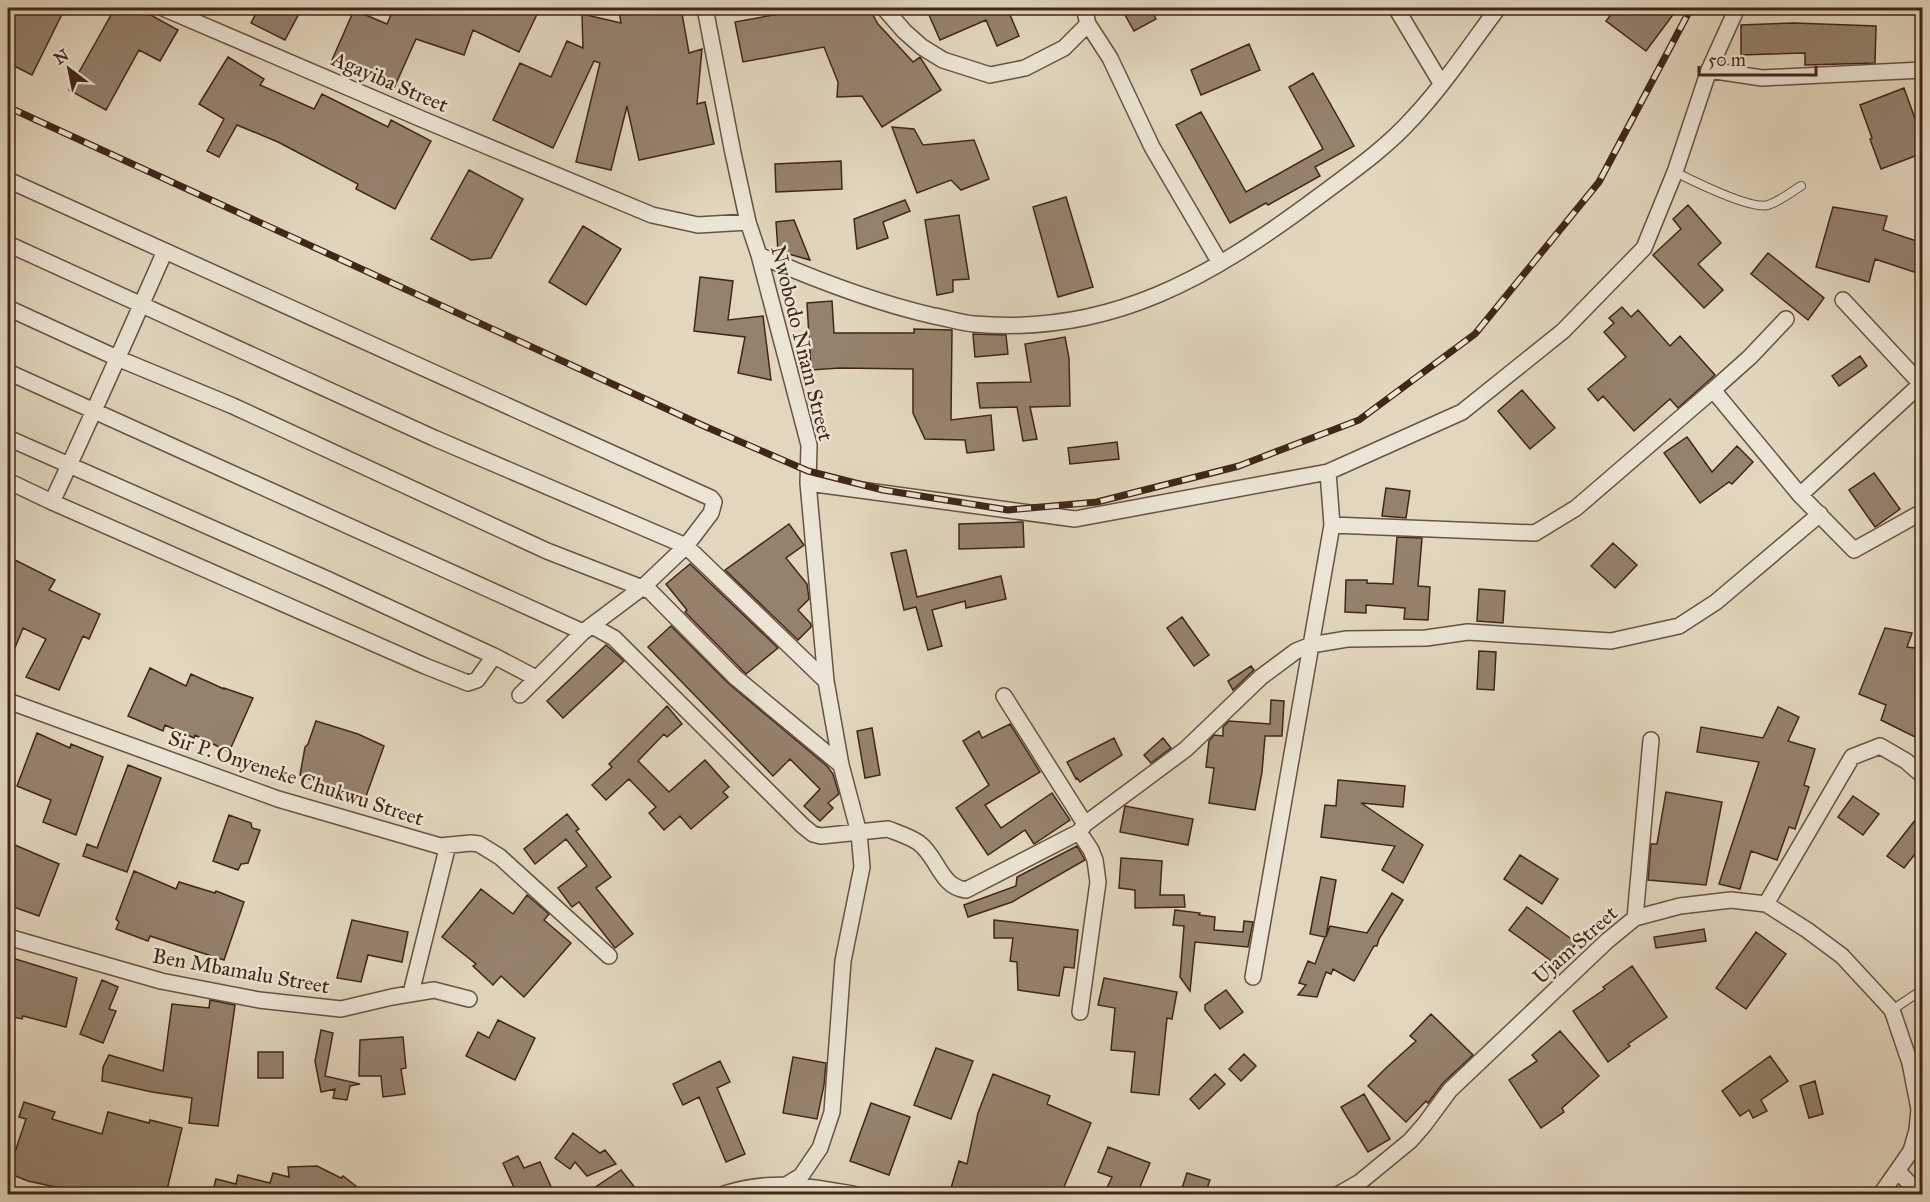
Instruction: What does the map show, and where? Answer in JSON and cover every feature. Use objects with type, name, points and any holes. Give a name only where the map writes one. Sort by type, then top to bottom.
[{"type":"street","name":"Agayiba Street","points":[[162,8],[652,215],[698,225],[748,222]]},
{"type":"street","name":"Nwobodo Nnam Street","points":[[705,8],[748,222],[759,255],[809,445],[808,483],[826,681],[842,765],[859,833],[862,867],[843,961],[832,1112],[820,1148],[801,1176],[788,1184]]},
{"type":"street","points":[[884,8],[922,47],[943,60],[990,75],[1024,68],[1064,48],[1088,24]]},
{"type":"street","points":[[1084,8],[1088,24],[1110,58],[1152,147],[1220,263]]},
{"type":"street","points":[[1396,8],[1441,83]]},
{"type":"street","points":[[759,255],[832,286],[898,308],[971,324],[1007,326],[1065,322],[1101,315],[1176,288],[1220,263],[1287,220],[1381,148],[1412,119],[1498,8]]},
{"type":"street","points":[[808,483],[1075,519],[1328,472],[1462,412],[1563,331],[1644,248],[1676,172],[1709,70],[1737,8]]},
{"type":"street","points":[[1709,70],[1762,78],[1923,70]]},
{"type":"street","points":[[8,180],[711,498],[714,502],[711,513],[686,546],[643,588],[588,629],[520,695]]},
{"type":"street","points":[[8,244],[434,438],[686,546],[826,681]]},
{"type":"street","points":[[52,502],[95,411],[165,251]]},
{"type":"street","points":[[1800,495],[1922,385],[1843,300]]},
{"type":"street","points":[[8,308],[117,358],[233,406],[547,551],[643,588],[655,595],[735,677],[842,765]]},
{"type":"street","points":[[1332,525],[1535,533],[1576,508],[1750,357],[1786,319]]},
{"type":"street","points":[[8,372],[588,629],[614,638],[813,834],[821,836],[888,829],[919,843],[929,853],[947,881],[952,886],[966,891],[1082,828],[1186,749],[1261,677],[1296,651],[1311,645],[1347,639],[1426,638],[1468,632],[1611,641],[1679,627],[1716,602],[1820,514]]},
{"type":"street","points":[[1713,390],[1800,495],[1854,550],[1923,512]]},
{"type":"street","points":[[8,438],[327,579],[494,656],[536,678]]},
{"type":"street","points":[[1253,977],[1332,525],[1328,472]]},
{"type":"street","points":[[8,481],[468,683],[477,680],[494,656]]},
{"type":"street","points":[[1004,696],[1082,828],[1091,850],[1098,882],[1080,1012]]},
{"type":"street","name":"Sir P. Onyeneke Chukwu Street","points":[[8,701],[278,799],[440,846],[479,844],[500,857],[609,956]]},
{"type":"street","points":[[1635,918],[1651,740]]},
{"type":"street","points":[[1766,904],[1852,757],[1880,746],[1906,761],[1923,775]]},
{"type":"street","points":[[411,993],[448,845]]},
{"type":"street","name":"Ujam Street","points":[[1339,1194],[1360,1182],[1410,1141],[1450,1090],[1607,941],[1635,918],[1680,906],[1731,900],[1766,904],[1807,930],[1842,956],[1892,1010],[1910,1063],[1921,1108],[1911,1151],[1881,1194]]},
{"type":"street","name":"Ben Mbamalu Street","points":[[8,937],[161,981],[259,1000],[341,1008],[411,993],[443,991],[469,999]]},
{"type":"street","points":[[1898,1171],[1919,1194]]},
{"type":"street","points":[[724,1194],[737,1190],[788,1184],[853,1194]]},
{"type":"lane","points":[[1676,172],[1726,195],[1767,206],[1801,186]]},
{"type":"lane","points":[[1892,1010],[1923,990]]},
{"type":"building","points":[[8,8],[65,8],[32,75],[8,63]]},
{"type":"building","points":[[115,8],[138,8],[178,30],[160,61],[139,50],[106,110],[69,90]]},
{"type":"building","points":[[259,8],[302,8],[285,40],[251,23]]},
{"type":"building","points":[[394,8],[540,8],[519,52],[473,30],[464,55],[416,39],[394,88],[332,60],[354,10],[387,24]]},
{"type":"building","points":[[638,8],[681,8],[689,53],[702,49],[697,104],[705,102],[714,144],[639,160],[627,106],[611,170],[576,162],[600,63],[594,61],[553,148],[493,120],[520,63],[551,77],[567,41],[583,48],[582,14],[621,23],[619,11]]},
{"type":"building","points":[[812,8],[869,8],[878,24],[913,62],[920,57],[941,90],[882,127],[862,96],[837,97],[838,82],[824,47],[743,62],[735,22]]},
{"type":"building","points":[[926,8],[1015,8],[1008,10],[1019,36],[997,46],[986,20],[940,40]]},
{"type":"building","points":[[1121,8],[1150,8],[1156,19],[1134,31]]},
{"type":"building","points":[[1616,8],[1678,8],[1646,51],[1606,21]]},
{"type":"building","points":[[1794,23],[1876,26],[1875,63],[1805,65],[1805,53],[1741,55],[1741,25]]},
{"type":"building","points":[[1249,44],[1260,70],[1201,95],[1191,70]]},
{"type":"building","points":[[228,57],[264,79],[260,85],[314,109],[322,94],[388,127],[391,120],[431,141],[395,209],[356,189],[358,184],[278,142],[237,125],[219,157],[207,151],[224,119],[199,104]]},
{"type":"building","points":[[1313,73],[1354,146],[1315,167],[1320,176],[1230,223],[1176,125],[1201,112],[1246,192],[1323,149],[1289,87]]},
{"type":"building","points":[[1904,88],[1923,141],[1923,153],[1881,169],[1860,105]]},
{"type":"building","points":[[892,127],[914,129],[923,145],[974,140],[989,179],[961,190],[951,180],[917,193]]},
{"type":"building","points":[[841,161],[842,189],[776,192],[775,164]]},
{"type":"building","points":[[469,170],[523,199],[491,258],[471,260],[431,239]]},
{"type":"building","points":[[1066,197],[1093,287],[1058,297],[1033,207]]},
{"type":"building","points":[[905,200],[910,211],[883,222],[888,238],[857,249],[854,219]]},
{"type":"building","points":[[1688,205],[1721,243],[1698,264],[1723,290],[1704,308],[1653,255],[1681,229],[1673,219]]},
{"type":"building","points":[[1833,207],[1887,216],[1883,230],[1923,243],[1923,275],[1875,259],[1869,282],[1816,267]]},
{"type":"building","points":[[959,215],[969,279],[953,280],[953,292],[937,295],[925,220]]},
{"type":"building","points":[[794,220],[810,260],[778,251],[776,222]]},
{"type":"building","points":[[583,226],[621,249],[586,305],[549,282]]},
{"type":"building","points":[[1768,253],[1824,298],[1808,320],[1751,274]]},
{"type":"building","points":[[700,277],[733,281],[728,320],[763,316],[771,380],[738,373],[745,337],[694,331]]},
{"type":"building","points":[[832,301],[834,333],[914,333],[914,329],[952,330],[951,420],[991,415],[994,450],[967,453],[965,440],[925,439],[913,413],[913,369],[811,370],[807,303]]},
{"type":"building","points":[[1622,307],[1631,317],[1638,310],[1670,346],[1680,336],[1715,375],[1678,408],[1670,399],[1634,431],[1603,396],[1598,401],[1588,389],[1626,357],[1604,332],[1614,323],[1609,318]]},
{"type":"building","points":[[973,334],[1006,335],[1008,354],[975,357]]},
{"type":"building","points":[[1065,337],[1069,358],[1070,406],[1030,407],[1037,439],[1023,441],[1017,407],[980,408],[977,383],[1031,382],[1025,344]]},
{"type":"building","points":[[1860,356],[1867,366],[1839,386],[1832,376]]},
{"type":"building","points":[[1522,390],[1555,428],[1530,449],[1498,411]]},
{"type":"building","points":[[1687,437],[1712,472],[1737,446],[1753,462],[1732,484],[1729,482],[1700,503],[1664,453]]},
{"type":"building","points":[[1117,442],[1119,459],[1070,464],[1068,448]]},
{"type":"building","points":[[1874,473],[1900,509],[1875,527],[1849,490]]},
{"type":"building","points":[[1386,488],[1410,491],[1406,518],[1382,516]]},
{"type":"building","points":[[1023,522],[1024,547],[959,549],[959,524]]},
{"type":"building","points":[[789,524],[804,545],[786,558],[807,584],[809,599],[798,610],[811,624],[811,627],[798,640],[725,570]]},
{"type":"building","points":[[1397,537],[1422,538],[1418,586],[1430,587],[1428,620],[1404,619],[1405,608],[1366,605],[1366,613],[1345,612],[1346,580],[1393,584]]},
{"type":"building","points":[[1613,543],[1637,565],[1615,588],[1591,566]]},
{"type":"building","points":[[906,550],[917,597],[1001,576],[1006,599],[966,608],[965,601],[932,610],[942,646],[928,650],[916,607],[904,610],[891,553]]},
{"type":"building","points":[[13,559],[55,580],[49,590],[100,614],[89,639],[83,636],[59,690],[26,677],[46,639],[23,628],[8,665],[8,570]]},
{"type":"building","points":[[690,564],[778,648],[746,674],[685,612],[687,610],[666,584]]},
{"type":"building","points":[[1479,589],[1505,591],[1503,623],[1477,621]]},
{"type":"building","points":[[1182,617],[1209,655],[1194,666],[1167,628]]},
{"type":"building","points":[[671,626],[729,684],[827,766],[833,774],[839,794],[828,803],[833,808],[820,821],[804,806],[820,789],[790,759],[773,776],[648,647]]},
{"type":"building","points":[[1885,628],[1912,633],[1907,647],[1923,649],[1923,730],[1919,739],[1881,720],[1886,705],[1859,694]]},
{"type":"building","points":[[606,645],[624,661],[563,718],[547,701]]},
{"type":"building","points":[[1479,651],[1496,652],[1494,690],[1477,689]]},
{"type":"building","points":[[1251,666],[1254,670],[1233,690],[1228,681]]},
{"type":"building","points":[[150,668],[186,686],[191,674],[224,689],[253,698],[229,752],[195,735],[194,738],[165,725],[163,731],[128,716]]},
{"type":"building","points":[[1271,700],[1284,701],[1282,736],[1265,736],[1262,772],[1255,810],[1209,803],[1214,768],[1206,767],[1209,741],[1214,735],[1223,736],[1223,727],[1229,721],[1270,724]]},
{"type":"building","points":[[667,706],[682,724],[667,737],[664,734],[638,761],[669,792],[705,760],[729,787],[723,792],[728,797],[691,829],[680,816],[664,830],[649,813],[656,807],[629,779],[606,800],[592,785],[612,767],[609,764]]},
{"type":"building","points":[[1778,707],[1799,717],[1788,741],[1815,749],[1804,785],[1809,787],[1795,829],[1789,827],[1777,860],[1751,851],[1740,889],[1719,884],[1759,762],[1697,752],[1701,727],[1763,738]]},
{"type":"building","points":[[316,721],[358,734],[384,746],[365,799],[300,775],[305,747]]},
{"type":"building","points":[[1010,724],[1040,772],[985,805],[1001,828],[1052,793],[1070,820],[1034,844],[1025,830],[988,855],[956,808],[989,785],[963,741],[979,731],[982,738]]},
{"type":"building","points":[[872,728],[880,775],[865,778],[857,731]]},
{"type":"building","points":[[37,733],[70,748],[71,744],[103,757],[76,835],[43,822],[51,800],[17,786]]},
{"type":"building","points":[[1114,738],[1122,755],[1080,782],[1076,779],[1067,762]]},
{"type":"building","points":[[1163,738],[1171,748],[1151,763],[1144,755]]},
{"type":"building","points":[[128,765],[161,778],[127,872],[83,856],[87,844],[97,848]]},
{"type":"building","points":[[1338,780],[1405,786],[1403,807],[1361,803],[1423,845],[1403,883],[1382,870],[1395,846],[1321,837],[1325,805],[1336,806]]},
{"type":"building","points":[[1666,792],[1722,802],[1706,885],[1648,880],[1651,844],[1657,844]]},
{"type":"building","points":[[1853,796],[1879,814],[1863,835],[1838,817]]},
{"type":"building","points":[[1125,806],[1193,819],[1188,845],[1120,832]]},
{"type":"building","points":[[1923,810],[1923,844],[1904,868],[1887,856]]},
{"type":"building","points":[[567,814],[579,829],[576,831],[611,877],[596,888],[633,934],[615,948],[579,902],[572,907],[558,888],[587,866],[566,839],[535,864],[524,849]]},
{"type":"building","points":[[229,815],[251,823],[252,828],[260,830],[248,863],[241,864],[238,870],[213,861]]},
{"type":"building","points":[[8,842],[59,864],[39,916],[8,905]]},
{"type":"building","points":[[1077,846],[1085,860],[1012,902],[968,917],[964,905],[1016,886],[1017,877]]},
{"type":"building","points":[[1520,855],[1558,879],[1542,904],[1504,879]]},
{"type":"building","points":[[1121,858],[1162,861],[1160,895],[1184,895],[1185,907],[1135,908],[1135,890],[1119,888]]},
{"type":"building","points":[[134,871],[176,889],[179,882],[215,893],[216,891],[244,902],[224,960],[150,936],[148,941],[116,929],[119,922],[116,919]]},
{"type":"building","points":[[1321,877],[1336,880],[1326,937],[1330,926],[1367,933],[1392,893],[1403,900],[1354,981],[1333,969],[1331,974],[1326,972],[1317,997],[1298,995],[1306,985],[1299,983],[1308,961],[1315,964],[1325,937],[1310,934]]},
{"type":"building","points":[[481,889],[513,914],[527,895],[549,914],[544,920],[571,943],[524,997],[501,976],[493,985],[473,966],[476,964],[442,937]]},
{"type":"building","points":[[1527,907],[1577,943],[1557,965],[1509,930]]},
{"type":"building","points":[[1175,910],[1215,917],[1214,930],[1243,932],[1244,921],[1253,922],[1248,947],[1195,942],[1190,991],[1180,977],[1184,926],[1173,925]]},
{"type":"building","points":[[352,920],[408,932],[402,962],[368,955],[361,982],[337,978]]},
{"type":"building","points":[[994,920],[1078,930],[1074,968],[1064,967],[1059,996],[1018,990],[1017,962],[1010,961],[1013,938],[994,938]]},
{"type":"building","points":[[1704,929],[1706,941],[1656,948],[1654,937]]},
{"type":"building","points":[[1756,932],[1786,954],[1746,1009],[1716,988]]},
{"type":"building","points":[[9,957],[77,978],[66,1027],[23,1016],[22,1019],[8,1016]]},
{"type":"building","points":[[1632,966],[1667,1017],[1628,1044],[1630,1046],[1608,1062],[1573,1011],[1605,989],[1603,987]]},
{"type":"building","points":[[1104,978],[1177,992],[1172,1019],[1167,1018],[1159,1095],[1131,1092],[1135,1052],[1111,1050],[1115,1008],[1098,1005]]},
{"type":"building","points":[[102,980],[118,987],[109,1009],[116,1011],[103,1043],[80,1034]]},
{"type":"building","points":[[1226,990],[1243,1012],[1220,1029],[1205,1010],[1205,1005]]},
{"type":"building","points":[[210,1000],[235,1005],[218,1126],[189,1123],[192,1098],[102,1081],[103,1067],[109,1055],[163,1071],[172,1004],[209,1008]]},
{"type":"building","points":[[1431,1014],[1473,1055],[1443,1083],[1428,1103],[1426,1101],[1406,1122],[1368,1086],[1416,1041],[1410,1036]]},
{"type":"building","points":[[498,1020],[535,1038],[515,1080],[466,1056],[478,1032],[489,1038]]},
{"type":"building","points":[[321,1030],[333,1033],[325,1076],[360,1084],[350,1086],[347,1100],[333,1098],[335,1089],[321,1092],[315,1061]]},
{"type":"building","points":[[1560,1031],[1599,1076],[1562,1108],[1564,1112],[1541,1128],[1509,1080],[1537,1061],[1532,1055]]},
{"type":"building","points":[[403,1037],[406,1068],[401,1069],[405,1094],[383,1097],[381,1076],[359,1076],[360,1040]]},
{"type":"building","points":[[936,1048],[973,1061],[951,1119],[914,1105]]},
{"type":"building","points":[[258,1052],[283,1052],[283,1078],[258,1078]]},
{"type":"building","points":[[1244,1054],[1256,1066],[1241,1081],[1229,1069]]},
{"type":"building","points":[[1770,1056],[1788,1081],[1761,1100],[1767,1111],[1753,1118],[1749,1110],[1740,1116],[1722,1091]]},
{"type":"building","points":[[793,1057],[826,1063],[817,1119],[783,1113]]},
{"type":"building","points":[[720,1061],[730,1082],[717,1088],[745,1154],[726,1162],[699,1097],[683,1105],[673,1084]]},
{"type":"building","points":[[993,1074],[1050,1096],[1047,1104],[1091,1123],[1061,1194],[971,1194],[951,1188],[959,1161],[967,1164],[978,1113]]},
{"type":"building","points":[[1215,1074],[1225,1084],[1199,1109],[1190,1099]]},
{"type":"building","points":[[1815,1081],[1823,1114],[1809,1118],[1800,1086]]},
{"type":"building","points":[[1364,1094],[1390,1139],[1368,1152],[1341,1107]]},
{"type":"building","points":[[24,1102],[55,1112],[52,1119],[102,1134],[108,1112],[149,1123],[150,1120],[182,1128],[166,1194],[87,1194],[28,1181],[8,1173],[26,1119],[19,1117]]},
{"type":"building","points":[[871,1103],[910,1117],[889,1175],[850,1161]]},
{"type":"building","points":[[573,1133],[600,1153],[605,1150],[616,1164],[587,1176],[575,1162],[570,1169],[555,1158]]},
{"type":"building","points":[[1108,1147],[1150,1163],[1137,1194],[1104,1194],[1112,1177],[1098,1172]]},
{"type":"building","points":[[518,1156],[524,1168],[540,1162],[553,1191],[546,1194],[517,1194],[503,1163]]},
{"type":"building","points":[[317,1166],[341,1178],[343,1176],[366,1194],[212,1194],[216,1179],[236,1184],[238,1175],[270,1183],[273,1173],[289,1177],[288,1167]]},
{"type":"building","points":[[621,1170],[640,1194],[585,1194]]},
{"type":"building","points":[[1187,1173],[1210,1180],[1205,1194],[1180,1194]]},
{"type":"railway","points":[[8,107],[704,426],[808,471],[883,490],[1008,510],[1097,502],[1239,466],[1359,420],[1475,334],[1599,182],[1691,8]]}]
